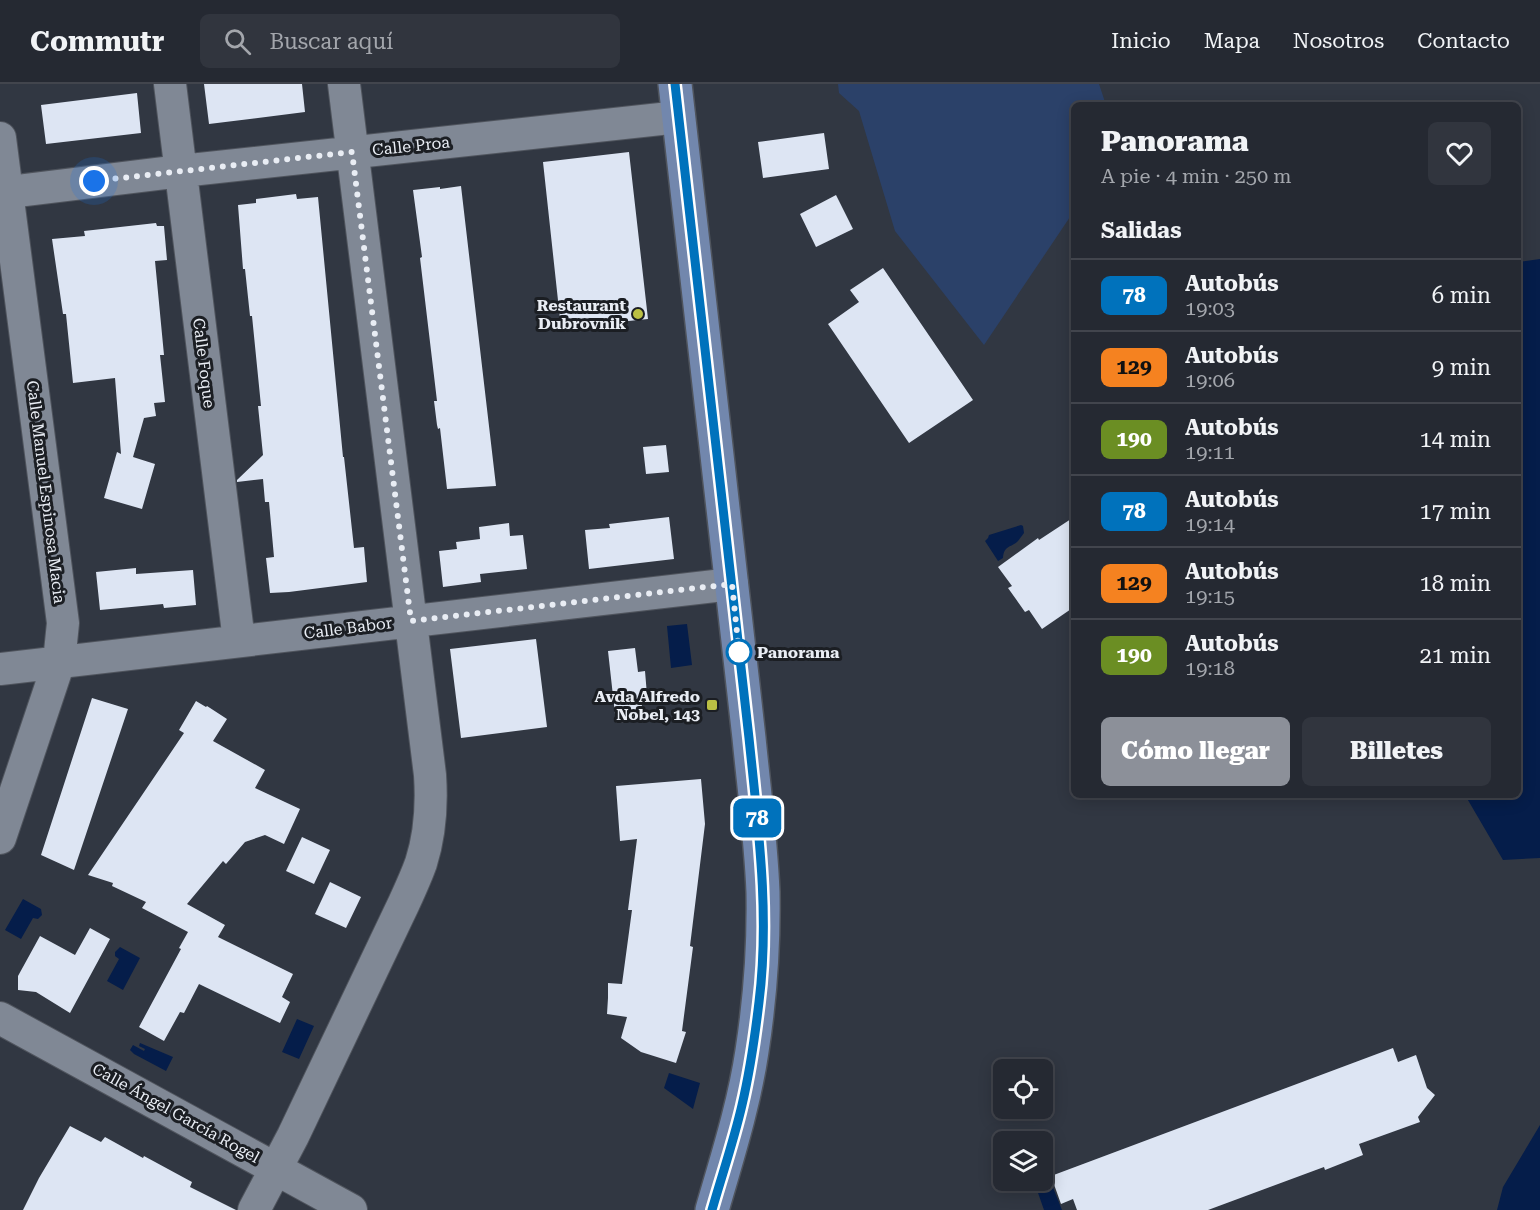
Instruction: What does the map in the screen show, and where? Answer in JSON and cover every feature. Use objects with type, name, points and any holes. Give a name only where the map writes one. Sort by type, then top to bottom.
[{"type":"main road","points":[[675,84],[732,584],[763,891],[763,947],[759,1001],[750,1063],[742,1105],[712,1210]]},
{"type":"street","name":"Calle Foque","points":[[170,84],[239,641]]},
{"type":"street","points":[[254,1210],[293,1136],[404,903],[421,863],[429,826],[430,775],[344,84]]},
{"type":"street","name":"Calle Proa","points":[[3,192],[679,117]]},
{"type":"street","name":"Calle Manuel Espinosa Macia","points":[[0,138],[3,192],[63,623],[59,662],[0,838]]},
{"type":"street","name":"Calle Babor","points":[[0,669],[732,584]]},
{"type":"street","name":"Calle Ángel García Rogel","points":[[0,1018],[351,1210]]},
{"type":"shaded area","points":[[838,84],[1099,84],[1105,102],[1071,102],[1071,215],[984,345],[895,231],[859,111],[839,93]]},
{"type":"shaded area","points":[[1540,259],[1540,858],[1503,860],[1467,798],[1521,798],[1521,262]]},
{"type":"shaded area","points":[[1021,525],[1024,533],[1018,541],[1006,549],[1003,558],[998,561],[985,541],[989,535]]},
{"type":"shaded area","points":[[687,624],[692,665],[671,668],[667,626]]},
{"type":"shaded area","points":[[23,899],[41,909],[42,915],[38,919],[33,918],[21,939],[5,930]]},
{"type":"shaded area","points":[[120,947],[140,958],[123,990],[107,981],[119,959],[115,956],[115,952]]},
{"type":"shaded area","points":[[297,1019],[314,1026],[299,1059],[282,1052]]},
{"type":"shaded area","points":[[140,1043],[173,1057],[166,1071],[130,1050],[133,1045],[144,1051],[145,1049],[139,1046]]},
{"type":"shaded area","points":[[669,1073],[700,1083],[693,1109],[664,1088]]},
{"type":"shaded area","points":[[1540,1125],[1540,1210],[1497,1210],[1503,1187]]},
{"type":"shaded area","points":[[1053,1188],[1062,1210],[1044,1210],[1037,1191],[1053,1191]]},
{"type":"building","points":[[204,84],[302,84],[305,112],[209,124]]},
{"type":"building","points":[[137,93],[141,133],[46,144],[41,105]]},
{"type":"building","points":[[824,133],[829,169],[763,178],[758,142]]},
{"type":"building","points":[[629,152],[648,319],[561,328],[543,162]]},
{"type":"building","points":[[461,186],[496,486],[447,489],[440,428],[438,429],[437,425],[434,401],[437,401],[413,190]]},
{"type":"building","points":[[296,194],[297,199],[318,197],[354,548],[364,547],[367,582],[270,593],[266,558],[274,557],[269,502],[265,502],[263,479],[237,482],[263,455],[258,406],[261,406],[252,316],[250,316],[245,269],[243,269],[238,205],[256,203],[256,199]]},
{"type":"building","points":[[836,195],[853,229],[816,247],[800,214]]},
{"type":"building","points":[[156,223],[157,226],[164,226],[167,260],[155,261],[164,355],[160,355],[165,402],[154,403],[156,416],[144,418],[133,457],[155,464],[142,509],[104,498],[117,452],[121,454],[115,378],[73,383],[66,314],[63,314],[52,239],[85,236],[84,231]]},
{"type":"building","points":[[883,268],[973,400],[909,443],[828,324],[859,302],[850,290]]},
{"type":"building","points":[[666,445],[669,472],[646,474],[643,447]]},
{"type":"building","points":[[669,517],[674,559],[589,569],[585,530],[610,528],[609,524]]},
{"type":"building","points":[[1071,519],[1071,609],[1042,629],[1029,610],[1025,612],[1008,588],[1012,586],[998,567],[1038,538],[1039,540]]},
{"type":"building","points":[[509,523],[510,536],[523,535],[527,569],[480,574],[481,582],[443,587],[439,551],[457,549],[456,542],[480,539],[479,527]]},
{"type":"building","points":[[136,568],[136,574],[193,570],[196,605],[164,608],[163,604],[100,610],[96,572]]},
{"type":"building","points":[[536,639],[547,727],[461,738],[450,649]]},
{"type":"building","points":[[635,648],[638,672],[645,671],[647,695],[641,695],[643,720],[616,723],[608,651]]},
{"type":"building","points":[[92,698],[128,709],[74,870],[41,855]]},
{"type":"building","points":[[196,701],[227,719],[213,741],[265,770],[255,788],[300,809],[284,844],[265,835],[245,842],[226,864],[223,861],[187,904],[225,925],[218,937],[293,974],[282,997],[290,1002],[280,1023],[199,984],[184,1013],[180,1012],[164,1041],[139,1027],[188,932],[142,908],[146,902],[112,886],[113,883],[88,875],[184,733],[179,730]]},
{"type":"building","points":[[701,779],[705,824],[682,1031],[686,1032],[676,1063],[641,1052],[621,1038],[627,1017],[607,1014],[608,983],[622,984],[632,910],[628,910],[637,839],[620,841],[616,786]]},
{"type":"building","points":[[302,837],[330,850],[314,884],[286,871]]},
{"type":"building","points":[[330,882],[361,897],[346,928],[315,914]]},
{"type":"building","points":[[90,928],[110,939],[70,1013],[36,992],[18,990],[18,976],[40,936],[75,955]]},
{"type":"building","points":[[1393,1048],[1398,1062],[1416,1055],[1427,1088],[1435,1095],[1418,1117],[1420,1122],[1359,1144],[1363,1155],[1208,1210],[1077,1210],[1073,1199],[1061,1204],[1053,1175]]},
{"type":"building","points":[[70,1126],[101,1142],[105,1137],[143,1158],[144,1156],[192,1182],[190,1187],[236,1210],[23,1210]]},
{"type":"bus line","name":"78","points":[[675,84],[749,738],[763,891],[763,947],[752,1053],[742,1105],[712,1210]]},
{"type":"place","name":"Restaurant Dubrovnik","points":[[638,314]]},
{"type":"place","name":"Panorama","points":[[739,652]]},
{"type":"place","name":"Avda Alfredo Nobel, 143","points":[[712,705]]},
{"type":"route","points":[[94,181],[352,152],[411,621],[732,584],[739,652]]}]
